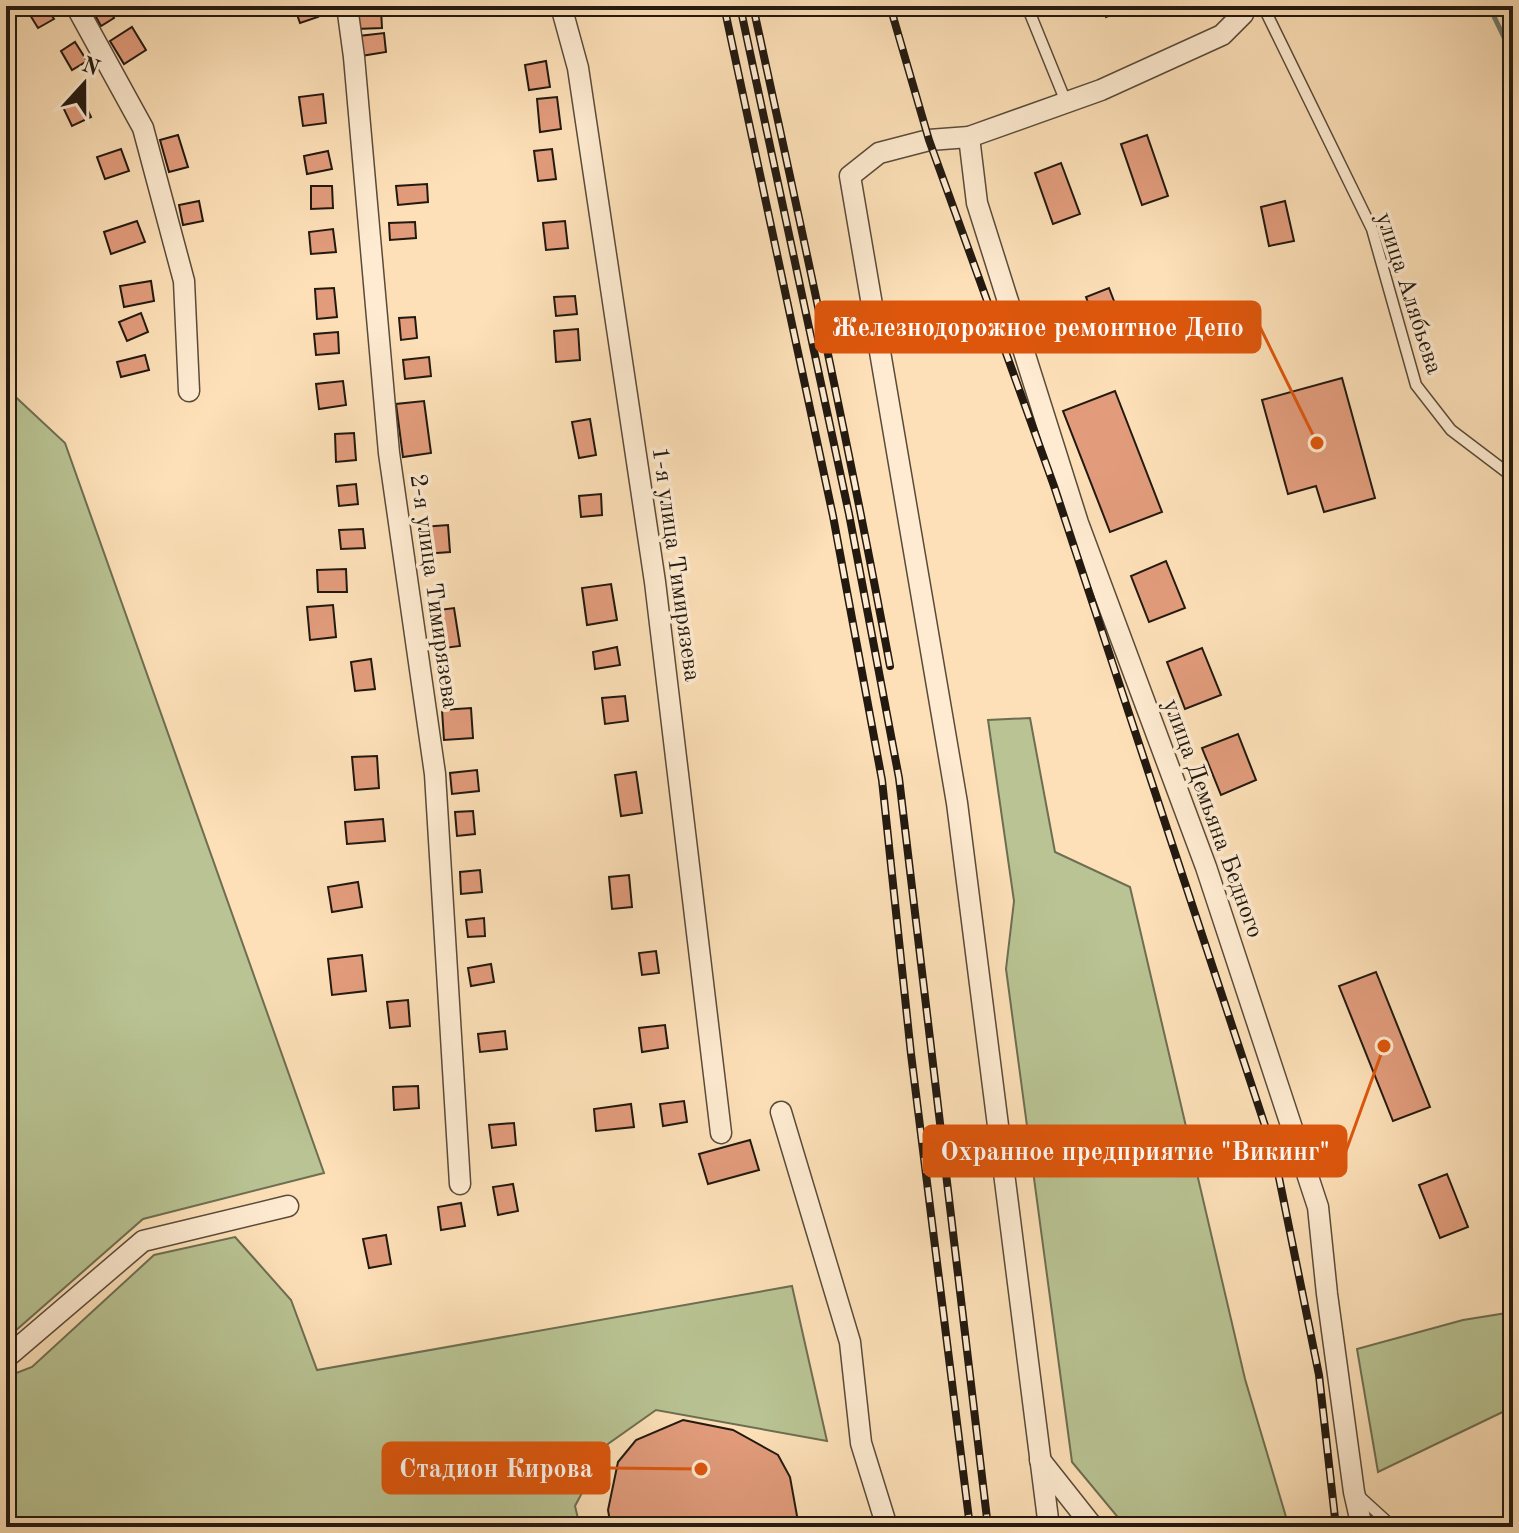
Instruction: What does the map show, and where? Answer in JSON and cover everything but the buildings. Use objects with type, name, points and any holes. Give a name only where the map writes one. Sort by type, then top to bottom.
[{"type":"street","points":[[76,6],[143,128],[184,281],[189,391]]},
{"type":"street","name":"2-я улица Тимирязева","points":[[347,6],[389,453],[435,774],[460,1184]]},
{"type":"street","name":"1-я улица Тимирязева","points":[[561,6],[578,68],[655,582],[721,1133]]},
{"type":"street","points":[[1049,1527],[957,803],[850,176],[879,153],[929,140],[969,137],[1101,90],[1222,35],[1243,14],[1246,6]]},
{"type":"street","name":"улица Демьяна Бедного","points":[[969,137],[977,203],[1078,523],[1206,867],[1318,1207],[1354,1492],[1362,1527]]},
{"type":"street","points":[[781,1112],[850,1342],[861,1443],[887,1527]]},
{"type":"street","points":[[6,1358],[143,1241],[288,1206]]},
{"type":"street","points":[[1040,1460],[1093,1527]]},
{"type":"lane","points":[[1027,6],[1066,102]]},
{"type":"lane","name":"улица Алябьева","points":[[1263,6],[1372,229],[1416,385],[1451,430],[1513,477]]},
{"type":"lane","points":[[1354,1492],[1393,1527]]},
{"type":"green space","points":[[6,388],[65,443],[324,1173],[143,1219],[6,1339]]},
{"type":"green space","points":[[1030,718],[1055,852],[1130,887],[1245,1379],[1289,1527],[1126,1527],[1072,1462],[1006,969],[1014,901],[988,720]]},
{"type":"green space","points":[[235,1237],[291,1300],[317,1370],[792,1286],[827,1441],[656,1410],[608,1444],[575,1506],[580,1527],[6,1527],[6,1377],[32,1367],[154,1255]]},
{"type":"green space","points":[[1513,1312],[1513,1407],[1378,1472],[1357,1349],[1463,1320]]},
{"type":"waterway","points":[[1489,6],[1513,56]]},
{"type":"railway","points":[[724,6],[833,516],[882,780],[911,1054],[970,1527]]},
{"type":"railway","points":[[740,6],[849,514],[899,778],[988,1527]]},
{"type":"railway","points":[[753,6],[807,253],[890,666]]},
{"type":"railway","points":[[890,6],[929,140],[1054,486],[1274,1153],[1319,1375],[1336,1527]]},
{"type":"place","name":"Железнодорожное ремонтное Депо","points":[[1317,443]]},
{"type":"place","name":"Охранное предприятие \"Викинг\"","points":[[1384,1046]]},
{"type":"place","name":"Стадион Кирова","points":[[701,1469]]}]
